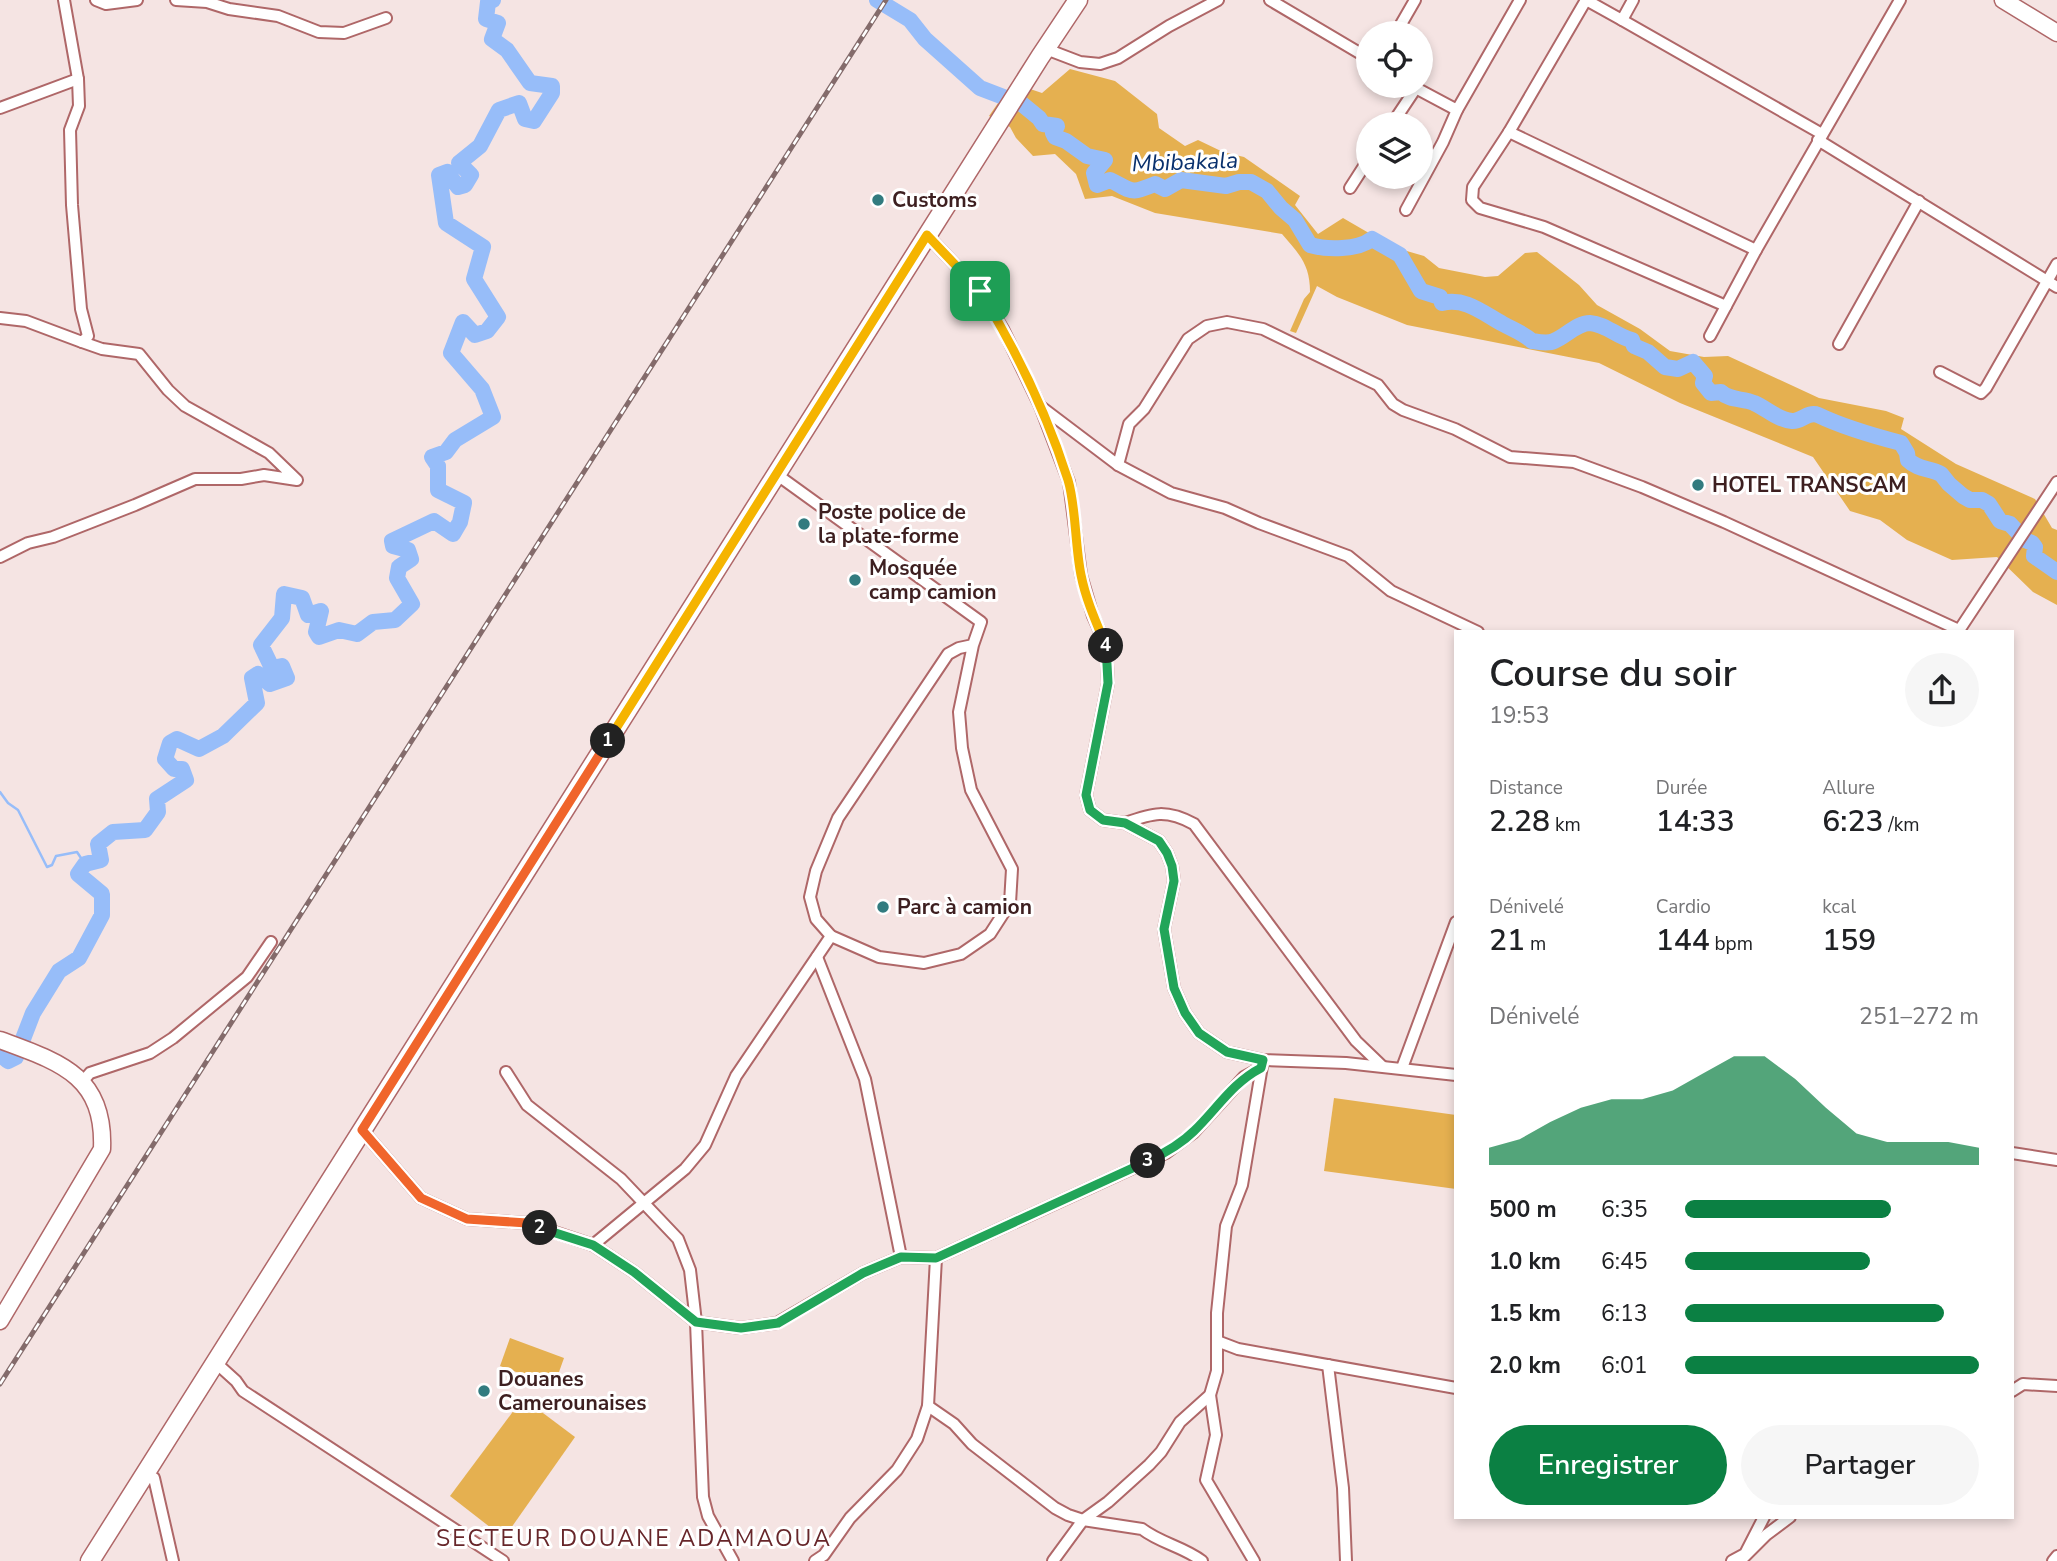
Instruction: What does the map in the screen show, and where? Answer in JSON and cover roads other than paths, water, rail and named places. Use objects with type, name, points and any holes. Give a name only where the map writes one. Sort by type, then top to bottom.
[{"type":"main road","points":[[90,1561],[1078,0]]},
{"type":"street","points":[[64,0],[78,79],[79,106],[71,130],[71,174],[81,309],[88,336],[82,342]]},
{"type":"street","points":[[96,0],[106,4],[137,0]]},
{"type":"street","points":[[176,0],[207,1],[229,9],[278,16],[319,32],[344,33],[386,18]]},
{"type":"street","points":[[1046,49],[1080,62],[1100,64],[1118,58],[1218,0]]},
{"type":"street","points":[[1270,0],[1356,51]]},
{"type":"street","points":[[1403,21],[1415,0]]},
{"type":"street","points":[[1406,210],[1457,110],[1520,0]]},
{"type":"street","points":[[1726,306],[1544,227],[1480,208],[1472,201],[1473,187],[1509,132],[1586,0],[1820,137],[2052,283]]},
{"type":"street","points":[[1622,20],[1633,0]]},
{"type":"street","points":[[1710,336],[1756,250],[1900,0]]},
{"type":"street","points":[[2003,0],[2057,33]]},
{"type":"street","points":[[0,108],[78,79]]},
{"type":"street","points":[[1433,97],[1457,110]]},
{"type":"street","points":[[1509,132],[1756,250]]},
{"type":"street","points":[[1350,188],[1356,179]]},
{"type":"street","points":[[1839,344],[1919,201]]},
{"type":"street","points":[[927,235],[980,291],[1003,329],[1040,406],[1069,482],[1081,575],[1093,616],[1106,645],[1108,683],[1086,795],[1090,810],[1103,820],[1125,823],[1159,841],[1172,866],[1174,881],[1164,929],[1174,988],[1185,1013],[1199,1033],[1227,1052],[1262,1064],[1382,1066],[1454,1075]]},
{"type":"street","points":[[1940,372],[1981,393],[2052,283],[2057,264]]},
{"type":"street","points":[[0,318],[26,321],[102,349],[138,354],[185,406],[268,453],[297,480],[264,475],[195,480],[0,556]]},
{"type":"street","points":[[1118,465],[1129,425],[1144,409],[1188,339],[1208,326],[1227,322],[1263,329],[1378,385],[1392,404],[1455,429],[1510,457],[1573,462],[1642,487],[1957,630]]},
{"type":"street","points":[[1040,406],[1118,465],[1171,493],[1225,508],[1348,556],[1391,591],[1474,630]]},
{"type":"street","points":[[776,474],[981,622],[973,645],[959,712],[962,748],[971,790],[1012,869],[1010,903],[990,934],[961,954],[924,963],[879,957],[831,936],[816,919],[810,897],[816,871],[838,818],[948,654],[958,648],[973,645]]},
{"type":"street","points":[[1960,630],[2057,482]]},
{"type":"street","points":[[1125,823],[1156,813],[1180,817],[1194,824],[1356,1041],[1382,1066]]},
{"type":"street","points":[[1402,1068],[1454,927]]},
{"type":"street","points":[[593,1245],[685,1170],[705,1145],[736,1076],[831,936]]},
{"type":"street","points":[[83,1081],[90,1073],[150,1053],[173,1038],[247,977],[271,942]]},
{"type":"street","points":[[817,957],[865,1079],[901,1257]]},
{"type":"street","points":[[0,1321],[102,1149],[103,1127],[96,1100],[83,1081],[37,1054],[14,1045]]},
{"type":"street","points":[[362,1130],[421,1198],[467,1219],[527,1223],[593,1245],[634,1272],[696,1322],[741,1328],[778,1323],[863,1273],[901,1257],[936,1258],[1167,1153],[1192,1133],[1244,1077],[1262,1064]]},
{"type":"street","points":[[1254,1561],[1206,1480],[1216,1435],[1210,1395],[1217,1371],[1217,1313],[1226,1226],[1242,1185],[1262,1064]]},
{"type":"street","points":[[506,1072],[527,1105],[621,1179],[678,1240],[690,1270],[696,1322],[704,1497],[708,1516],[733,1561]]},
{"type":"street","points":[[2014,1153],[2057,1160]]},
{"type":"street","points":[[815,1561],[824,1555],[850,1518],[897,1470],[917,1439],[928,1406],[936,1258]]},
{"type":"street","points":[[1217,1341],[1238,1349],[1454,1388]]},
{"type":"street","points":[[215,1362],[243,1391],[503,1561]]},
{"type":"street","points":[[1328,1365],[1343,1488],[1348,1561]]},
{"type":"street","points":[[2014,1390],[2024,1384],[2057,1386]]},
{"type":"street","points":[[1053,1561],[1083,1520],[1108,1502],[1149,1465],[1161,1452],[1180,1422],[1210,1395]]},
{"type":"street","points":[[928,1406],[954,1424],[972,1444],[1055,1508],[1083,1520],[1142,1529],[1150,1536],[1193,1554],[1202,1561]]},
{"type":"street","points":[[154,1478],[173,1561]]},
{"type":"street","points":[[1742,1558],[1763,1519]]},
{"type":"street","points":[[1732,1561],[1742,1558],[1788,1519]]},
{"type":"street","points":[[2053,1561],[2057,1556]]},
{"type":"waterway","points":[[0,1054],[8,1061],[16,1057],[33,1013],[59,971],[79,958],[102,915],[102,894],[78,874],[85,864],[101,860],[98,844],[113,832],[145,830],[158,812],[157,799],[186,780],[182,769],[174,769],[165,759],[170,743],[177,739],[199,749],[223,736],[257,703],[252,678],[258,674],[270,684],[287,678],[282,666],[272,668],[261,645],[282,618],[284,594],[302,598],[308,615],[321,611],[316,632],[319,637],[339,630],[357,634],[373,622],[395,620],[412,604],[397,578],[399,567],[411,559],[408,550],[393,546],[392,541],[434,521],[453,534],[460,522],[464,503],[438,490],[438,466],[432,457],[446,452],[455,440],[493,417],[482,389],[451,353],[463,322],[475,335],[487,331],[498,317],[474,279],[483,247],[446,223],[439,175],[447,172],[458,187],[465,185],[471,175],[459,163],[480,146],[499,110],[519,103],[525,119],[534,121],[552,93],[552,86],[530,83],[507,50],[492,39],[498,23],[486,19],[488,2],[493,0]]},
{"type":"waterway","name":"Mbibakala","points":[[877,0],[910,20],[925,39],[980,88],[1022,104],[1043,124],[1057,126],[1053,133],[1055,137],[1066,141],[1087,156],[1105,160],[1094,173],[1097,185],[1110,180],[1127,189],[1140,190],[1155,184],[1165,189],[1181,180],[1226,186],[1251,182],[1267,191],[1295,220],[1310,245],[1342,248],[1366,243],[1372,239],[1400,255],[1421,291],[1440,297],[1442,303],[1459,302],[1474,307],[1532,341],[1552,342],[1581,325],[1596,324],[1632,340],[1634,346],[1648,352],[1665,367],[1678,369],[1693,362],[1705,376],[1703,383],[1711,393],[1721,392],[1728,397],[1750,401],[1787,420],[1795,421],[1814,414],[1901,443],[1912,463],[1941,474],[1949,484],[1970,500],[1982,500],[1989,504],[2000,521],[2010,524],[2025,540],[2032,543],[2035,547],[2034,556],[2057,572]]},
{"type":"waterway","points":[[0,792],[8,803],[18,810],[47,867],[52,865],[56,856],[77,852],[85,864]]},
{"type":"railway","points":[[0,1384],[886,0]]},
{"type":"place","name":"Customs","points":[[878,200]]},
{"type":"place","name":"HOTEL TRANSCAM","points":[[1698,485]]},
{"type":"place","name":"Poste police de la plate-forme","points":[[804,524]]},
{"type":"place","name":"Mosquée camp camion","points":[[855,580]]},
{"type":"place","name":"Parc à camion","points":[[883,907]]},
{"type":"place","name":"Douanes Camerounaises","points":[[484,1391]]},
{"type":"district","name":"SECTEUR DOUANE ADAMAOUA","points":[[634,1538]]}]
